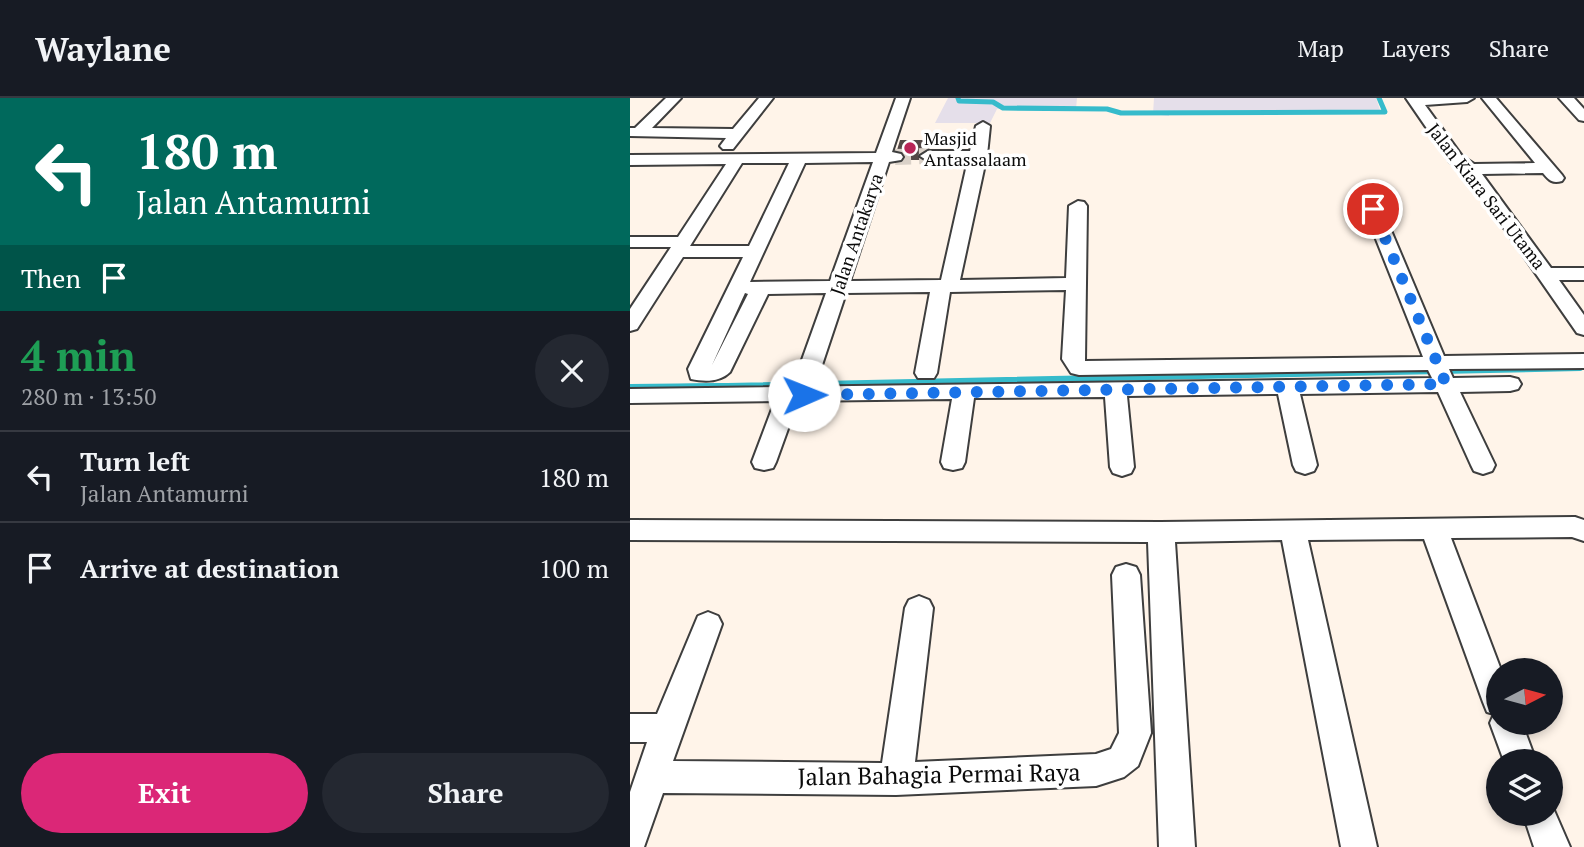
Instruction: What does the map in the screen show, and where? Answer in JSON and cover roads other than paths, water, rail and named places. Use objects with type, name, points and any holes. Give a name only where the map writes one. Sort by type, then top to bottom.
[{"type":"street","points":[[634,132],[674,98]]},
{"type":"street","points":[[717,160],[766,98]]},
{"type":"street","name":"Jalan Antakarya","points":[[809,371],[889,157],[903,98]]},
{"type":"street","points":[[1414,99],[1467,98]]},
{"type":"street","points":[[1471,169],[1552,173],[1489,98]]},
{"type":"street","points":[[1566,98],[1584,117]]},
{"type":"street","name":"Jalan Kiara Sari Utama","points":[[1414,99],[1456,159],[1471,169],[1584,329]]},
{"type":"street","points":[[926,373],[979,155],[983,126]]},
{"type":"street","points":[[634,132],[737,134]]},
{"type":"street","points":[[928,156],[979,155]]},
{"type":"street","points":[[630,182],[638,160],[889,157]]},
{"type":"street","points":[[761,288],[722,367],[716,373],[699,374],[753,251],[799,159]]},
{"type":"street","points":[[630,325],[736,160]]},
{"type":"street","points":[[1078,206],[1073,359],[1079,368],[1440,372],[1510,384]]},
{"type":"street","points":[[1373,209],[1440,372],[1483,465]]},
{"type":"street","points":[[630,242],[753,251]]},
{"type":"street","points":[[1547,274],[1584,274]]},
{"type":"street","points":[[738,288],[1075,284]]},
{"type":"street","points":[[630,396],[1287,386],[1583,362]]},
{"type":"street","points":[[1287,386],[1305,465]]},
{"type":"street","points":[[1115,388],[1122,467]]},
{"type":"street","points":[[953,462],[964,393]]},
{"type":"street","points":[[764,462],[789,394]]},
{"type":"street","points":[[630,530],[1161,532],[1575,527],[1584,531]]},
{"type":"street","points":[[1434,529],[1486,670]]},
{"type":"street","points":[[1293,531],[1359,847]]},
{"type":"street","points":[[1161,532],[1177,847]]},
{"type":"street","name":"Jalan Bahagia Permai Raya","points":[[652,777],[896,779],[1115,767],[1128,756],[1135,733],[1126,575]]},
{"type":"street","points":[[896,779],[919,608]]},
{"type":"street","points":[[631,833],[667,728],[708,624]]},
{"type":"street","points":[[630,729],[667,728]]},
{"type":"street","points":[[1544,826],[1552,847]]},
{"type":"waterway","points":[[958,98],[959,101],[993,102],[1003,108],[1107,109],[1121,113],[1385,112],[1379,98]]},
{"type":"waterway","points":[[725,387],[630,388],[1580,368]]},
{"type":"tunnel","points":[[895,157],[928,156]]},
{"type":"place","name":"Masjid Antassalaam","points":[[910,148]]}]
